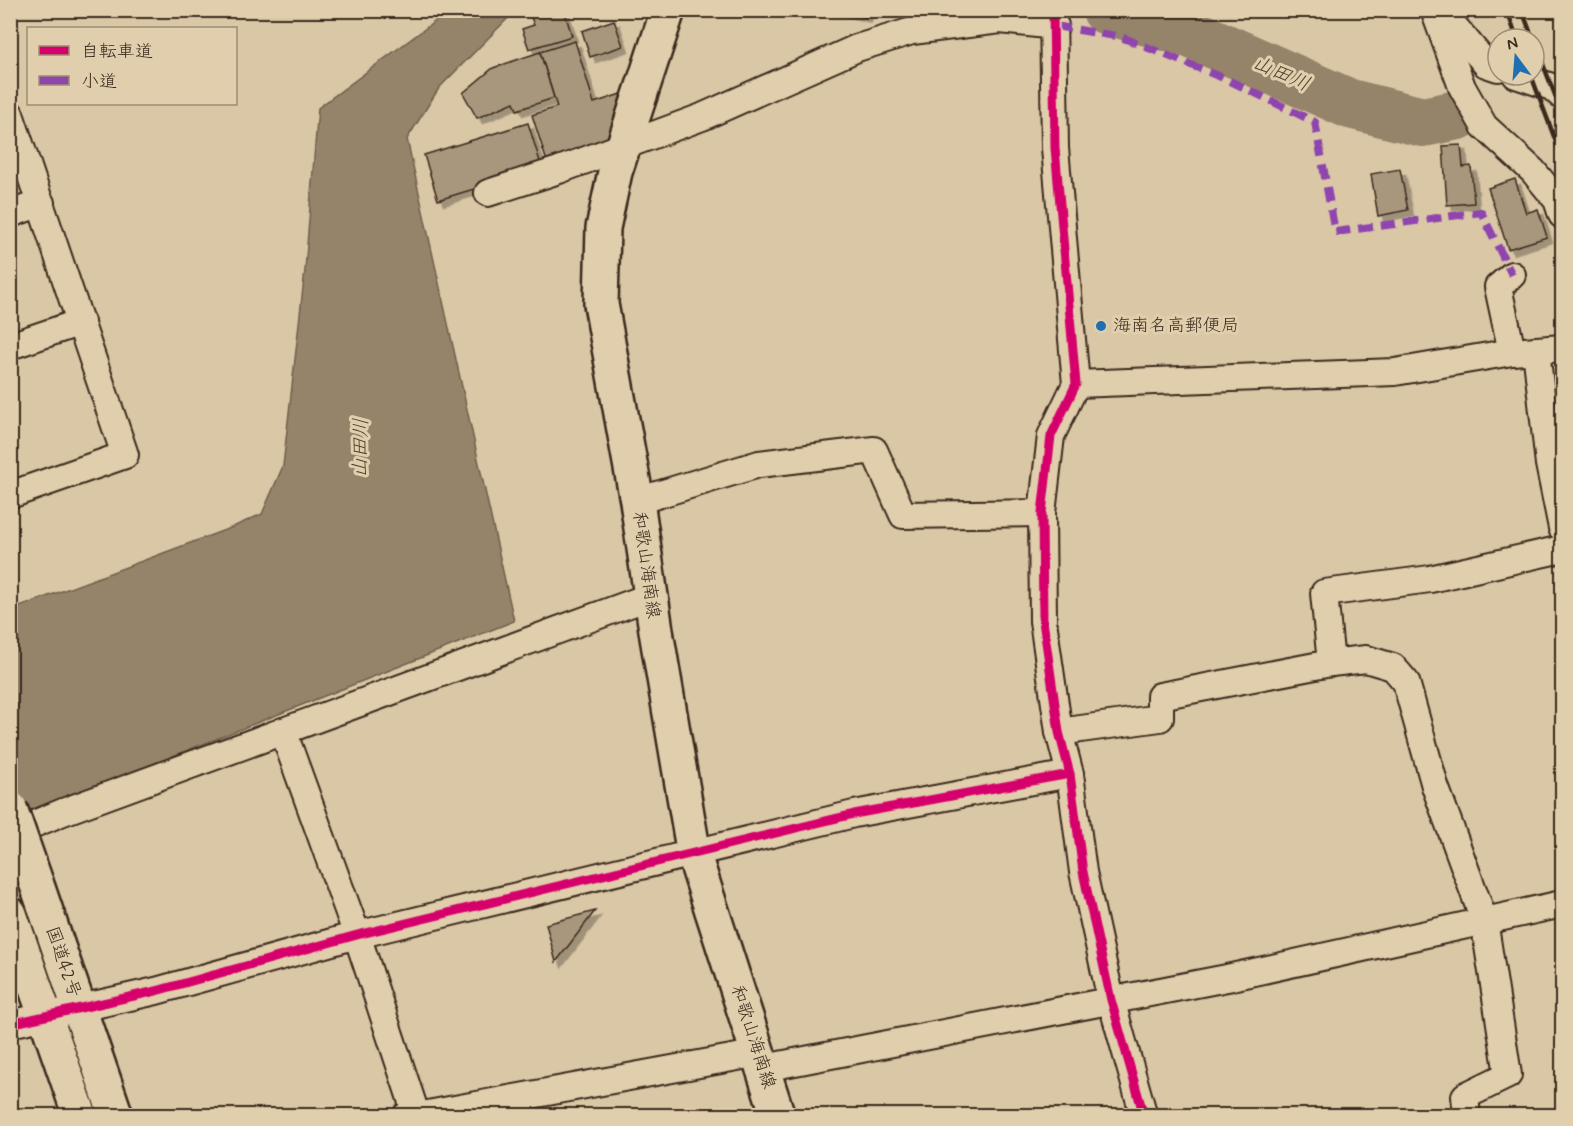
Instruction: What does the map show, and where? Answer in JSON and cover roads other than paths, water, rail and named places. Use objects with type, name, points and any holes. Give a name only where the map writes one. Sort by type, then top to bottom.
[{"type":"main road","name":"和歌山海南線","points":[[668,10],[623,146],[603,228],[601,304],[638,501],[651,596],[694,855],[778,1116]]},
{"type":"main road","name":"国道42号","points":[[10,808],[116,1116]]},
{"type":"main road","name":"国道42号","points":[[10,914],[80,1116]]},
{"type":"street","points":[[1434,10],[1462,87],[1484,126],[1533,171],[1557,200],[1563,215]]},
{"type":"street","points":[[1442,10],[1486,64]]},
{"type":"street","points":[[488,194],[702,117],[857,48],[912,31],[1000,20],[1054,17],[1054,148],[1076,384],[1051,436],[1042,513],[1043,621],[1059,732],[1070,774],[1083,872],[1111,1000],[1144,1116]]},
{"type":"street","points":[[1546,85],[1563,96]]},
{"type":"street","points":[[10,114],[125,455],[10,495]]},
{"type":"street","points":[[10,214],[41,203]]},
{"type":"street","points":[[1512,275],[1498,287],[1524,351],[1563,528]]},
{"type":"street","points":[[10,346],[81,322]]},
{"type":"street","points":[[1076,384],[1395,372],[1524,351],[1563,348]]},
{"type":"street","points":[[638,501],[759,464],[874,450],[903,515],[1042,513]]},
{"type":"street","points":[[1331,663],[1324,592],[1430,579],[1563,549]]},
{"type":"street","points":[[10,834],[651,596]]},
{"type":"street","points":[[1059,732],[1160,718],[1160,696],[1331,663],[1366,659],[1393,667],[1406,682],[1435,786],[1484,920],[1508,1075],[1465,1095],[1467,1116]]},
{"type":"street","points":[[283,731],[357,935],[413,1115],[1000,1024],[1227,978],[1563,904]]},
{"type":"street","points":[[10,1024],[45,1014],[156,991],[357,935],[694,855],[854,814],[1070,774]]},
{"type":"water","points":[[449,11],[515,11],[439,88],[407,139],[514,621],[11,820],[11,610],[262,514],[283,466],[305,270],[318,108]]},
{"type":"waterway","name":"山田川","points":[[1107,10],[1185,31],[1350,104],[1423,122],[1458,115]]},
{"type":"railway","points":[[1507,10],[1513,27]]},
{"type":"railway","points":[[1522,10],[1528,27]]},
{"type":"railway","points":[[1546,72],[1562,113]]},
{"type":"railway","points":[[1535,87],[1562,158]]},
{"type":"place","name":"海南名高郵便局","points":[[1101,326]]}]
